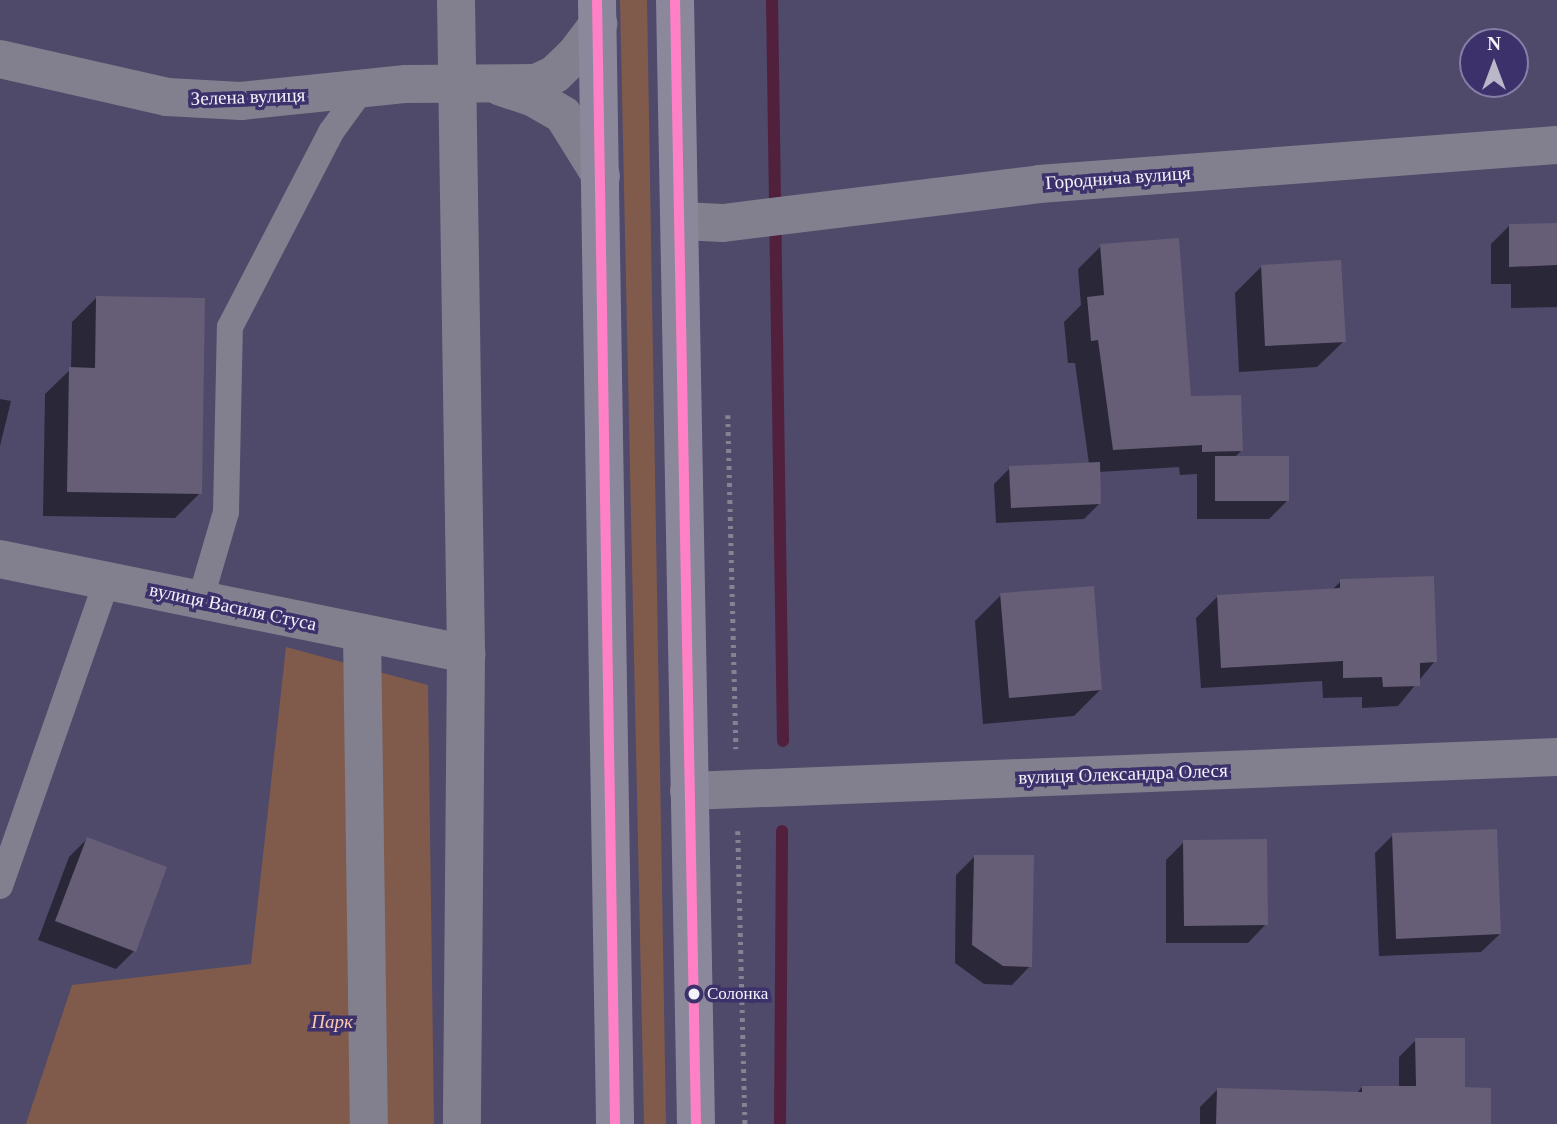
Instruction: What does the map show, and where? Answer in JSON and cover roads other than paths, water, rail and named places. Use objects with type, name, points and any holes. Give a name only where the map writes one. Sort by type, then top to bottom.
[{"type":"highway","points":[[675,0],[696,1124]]},
{"type":"highway","points":[[598,12],[615,1124]]},
{"type":"street","points":[[456,0],[466,654],[461,1124]]},
{"type":"street","name":"Зелена вулиця","points":[[0,59],[193,100],[360,92],[406,85],[499,86],[536,83],[555,74],[598,12]]},
{"type":"street","name":"Зелена вулиця","points":[[499,86],[534,97],[564,115],[601,176]]},
{"type":"street","name":"Городнича вулиця","points":[[681,221],[771,218],[1039,184],[1557,145]]},
{"type":"street","name":"вулиця Василя Стуса","points":[[0,559],[466,654]]},
{"type":"street","points":[[362,633],[369,1124]]},
{"type":"street","name":"вулиця Олександра Олеся","points":[[689,791],[1555,764]]},
{"type":"lane","points":[[200,601],[226,512],[230,327],[299,190],[360,92]]},
{"type":"lane","points":[[0,886],[107,581]]},
{"type":"waterway","points":[[772,0],[783,741]]},
{"type":"waterway","points":[[780,1124],[782,831]]},
{"type":"place","name":"Солонка","points":[[694,994]]},
{"type":"park label","name":"Парк","points":[[332,1022]]}]
